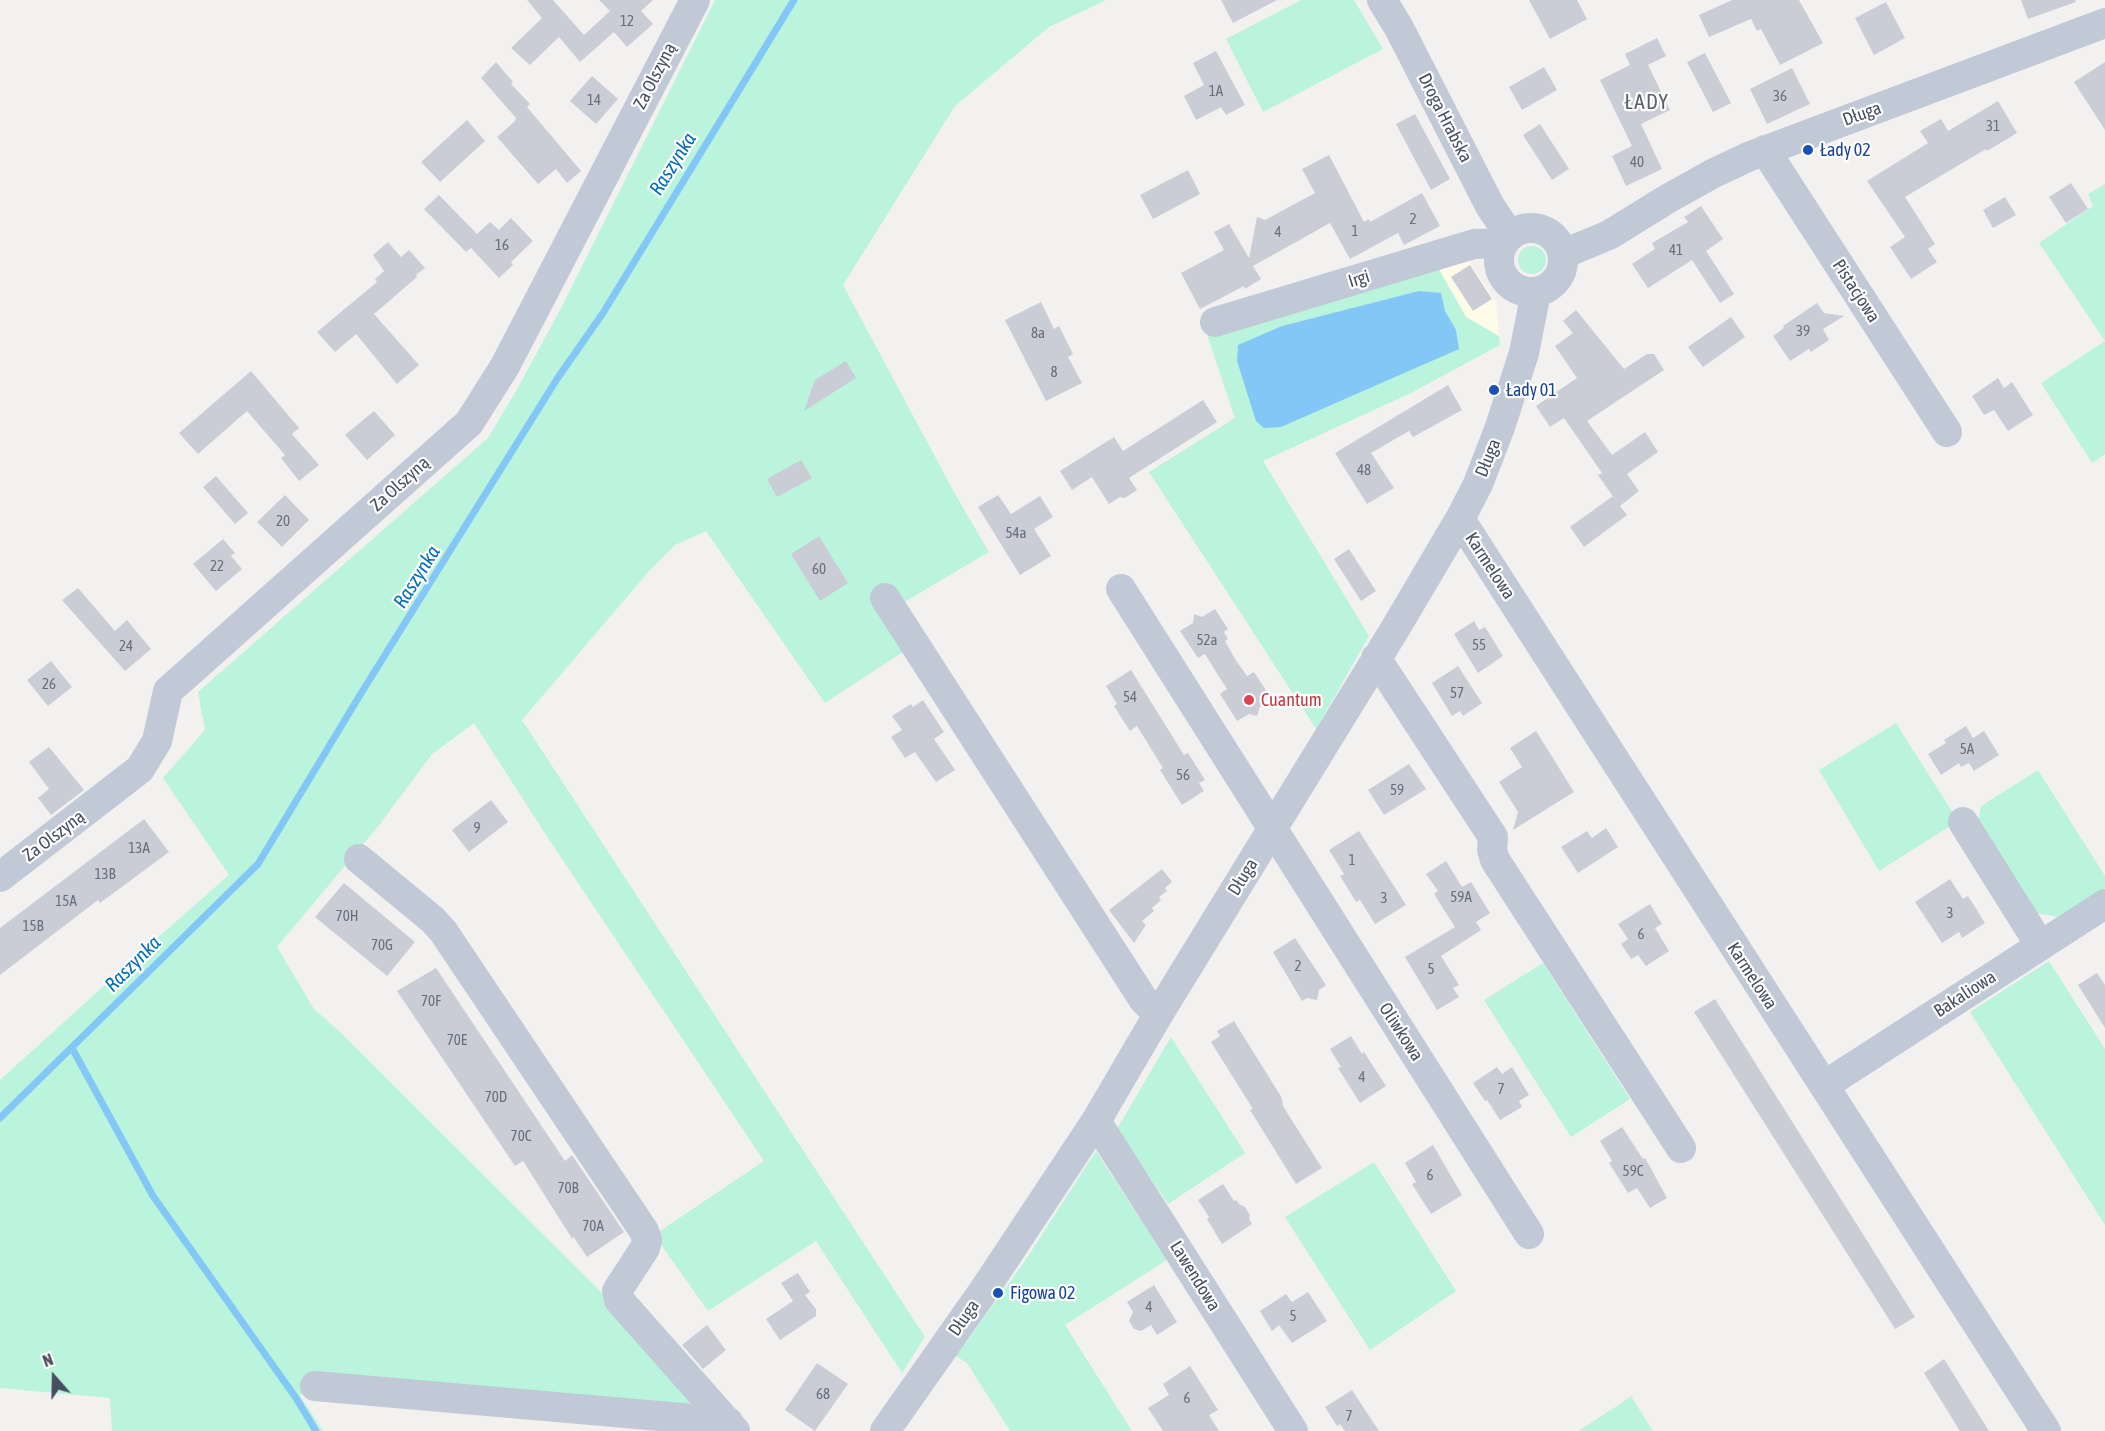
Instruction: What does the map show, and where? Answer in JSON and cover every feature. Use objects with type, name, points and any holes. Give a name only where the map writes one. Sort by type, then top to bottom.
[{"type":"street","name":"Za Olszyną","points":[[0,877],[140,769],[157,741],[168,691],[469,423],[504,366],[695,0]]},
{"type":"street","name":"Droga Hrabska","points":[[1382,0],[1399,28],[1507,239]]},
{"type":"street","name":"Długa","points":[[1563,254],[1609,235],[1714,172],[1765,150],[2105,23]]},
{"type":"street","name":"Pistacjowa","points":[[1765,150],[1947,432]]},
{"type":"street","points":[[1523,228],[1543,229],[1559,243],[1563,254],[1564,262],[1561,273],[1555,282],[1536,292],[1515,288],[1502,274],[1499,256],[1507,239],[1523,228]]},
{"type":"street","name":"Irgi","points":[[1215,322],[1474,244],[1507,239]]},
{"type":"street","name":"Długa","points":[[885,1431],[982,1293],[1096,1121],[1460,519],[1482,473],[1500,427],[1524,353],[1536,292]]},
{"type":"street","name":"Karmelowa","points":[[1460,519],[2046,1431]]},
{"type":"street","name":"Oliwkowa","points":[[1121,589],[1530,1234]]},
{"type":"street","points":[[885,598],[1143,999],[1158,1015]]},
{"type":"street","points":[[1376,658],[1493,837],[1494,860],[1681,1148]]},
{"type":"street","points":[[1963,822],[2040,945]]},
{"type":"street","points":[[359,859],[434,920],[443,931],[644,1231],[647,1240],[645,1248],[617,1291],[619,1300],[731,1426]]},
{"type":"street","name":"Bakaliowa","points":[[1825,1085],[2105,904]]},
{"type":"street","name":"Lawendowa","points":[[1096,1121],[1293,1431]]},
{"type":"street","points":[[315,1386],[731,1426]]},
{"type":"shaded area","points":[[1466,257],[1496,302],[1499,336],[1466,317],[1437,266]]},
{"type":"green space","points":[[715,0],[1106,0],[1049,27],[955,106],[843,285],[955,494],[989,552],[901,604],[906,650],[825,703],[706,531],[675,545],[650,570],[522,720],[925,1337],[902,1373],[816,1241],[708,1311],[659,1242],[657,1233],[764,1161],[474,723],[432,754],[380,824],[277,947],[314,1009],[339,1031],[618,1309],[714,1414],[302,1377],[301,1397],[323,1431],[112,1431],[110,1398],[0,1388],[0,1080],[229,875],[163,778],[205,730],[198,692],[488,438],[558,314]]},
{"type":"green space","points":[[1301,0],[1354,0],[1383,49],[1263,112],[1226,39]]},
{"type":"green space","points":[[2105,184],[2105,341],[2039,243],[2093,206],[2088,194]]},
{"type":"green space","points":[[1532,246],[1542,250],[1546,260],[1542,270],[1532,274],[1522,270],[1518,260],[1522,250]]},
{"type":"green space","points":[[1437,266],[1466,317],[1499,336],[1500,345],[1411,393],[1263,461],[1369,636],[1316,729],[1149,472],[1235,418],[1207,334]]},
{"type":"green space","points":[[2105,341],[2105,454],[2092,463],[2041,383]]},
{"type":"green space","points":[[1896,723],[1958,821],[1879,871],[1819,770]]},
{"type":"green space","points":[[2038,770],[2105,876],[2105,888],[2059,917],[2034,913],[1978,822],[1981,806]]},
{"type":"green space","points":[[2049,961],[2105,1049],[2105,1225],[1970,1012]]},
{"type":"green space","points":[[1543,963],[1630,1099],[1571,1137],[1484,1000]]},
{"type":"green space","points":[[1171,1037],[1245,1153],[1168,1204],[1117,1129]]},
{"type":"green space","points":[[1096,1151],[1167,1260],[1065,1325],[1132,1431],[1010,1431],[967,1363],[956,1356],[1025,1261]]},
{"type":"green space","points":[[1374,1162],[1456,1291],[1370,1350],[1285,1217]]},
{"type":"green space","points":[[1631,1396],[1653,1431],[1578,1431],[1620,1404]]},
{"type":"water","points":[[1419,291],[1441,293],[1445,311],[1456,330],[1459,349],[1281,427],[1264,428],[1256,421],[1237,361],[1238,345],[1282,326]]},
{"type":"building","points":[[527,0],[553,0],[584,35],[610,11],[599,0],[653,0],[641,11],[653,24],[627,47],[614,32],[580,62],[559,37],[530,65],[511,48],[542,18]]},
{"type":"building","points":[[1221,0],[1277,0],[1233,23]]},
{"type":"building","points":[[1529,0],[1577,0],[1587,19],[1550,39]]},
{"type":"building","points":[[1732,0],[1799,0],[1823,43],[1780,65],[1761,29],[1757,31],[1751,19],[1709,37],[1699,15]]},
{"type":"building","points":[[2021,0],[2075,0],[2076,2],[2028,19]]},
{"type":"building","points":[[1886,2],[1905,38],[1874,55],[1855,18]]},
{"type":"building","points":[[1657,38],[1666,56],[1648,65],[1670,110],[1641,124],[1662,169],[1626,186],[1612,156],[1632,146],[1600,80],[1630,65],[1625,54]]},
{"type":"building","points":[[1216,51],[1245,105],[1226,115],[1221,107],[1196,120],[1184,96],[1204,85],[1193,63]]},
{"type":"building","points":[[1705,53],[1731,103],[1713,112],[1687,62]]},
{"type":"building","points":[[496,62],[513,82],[511,84],[530,104],[527,107],[581,171],[567,183],[556,169],[538,184],[497,137],[516,118],[481,78]]},
{"type":"building","points":[[2105,62],[2105,130],[2074,82]]},
{"type":"building","points":[[1544,67],[1557,90],[1522,110],[1509,87]]},
{"type":"building","points":[[1792,68],[1810,104],[1767,124],[1750,89]]},
{"type":"building","points":[[592,76],[618,99],[596,124],[570,101]]},
{"type":"building","points":[[1998,101],[2017,133],[1905,197],[1935,244],[1928,249],[1937,262],[1911,279],[1890,247],[1905,237],[1867,181],[1928,143],[1920,131],[1941,119],[1948,131]]},
{"type":"building","points":[[1415,114],[1450,179],[1431,190],[1396,124]]},
{"type":"building","points":[[467,120],[485,141],[440,182],[421,162]]},
{"type":"building","points":[[1540,124],[1569,169],[1552,180],[1523,135]]},
{"type":"building","points":[[1329,155],[1364,222],[1369,219],[1370,222],[1422,193],[1440,226],[1404,245],[1398,233],[1350,259],[1330,223],[1253,266],[1261,279],[1245,289],[1244,286],[1200,309],[1181,273],[1224,250],[1214,232],[1229,224],[1249,258],[1257,217],[1265,220],[1315,193],[1302,169]]},
{"type":"building","points":[[1188,170],[1200,194],[1153,219],[1140,195]]},
{"type":"building","points":[[2071,183],[2088,209],[2066,223],[2049,197]]},
{"type":"building","points":[[439,195],[477,234],[490,222],[499,230],[511,218],[533,241],[511,262],[513,265],[499,278],[471,248],[466,252],[424,209]]},
{"type":"building","points":[[2005,197],[2016,215],[1993,228],[1983,210]]},
{"type":"building","points":[[1701,206],[1723,239],[1706,251],[1734,294],[1720,303],[1692,260],[1648,288],[1632,264],[1655,249],[1652,243],[1688,222],[1684,217]]},
{"type":"building","points":[[388,242],[401,257],[409,250],[425,268],[374,314],[419,365],[397,384],[356,334],[335,352],[317,332],[377,282],[375,279],[384,271],[373,255]]},
{"type":"building","points":[[1470,265],[1492,299],[1473,311],[1451,277]]},
{"type":"building","points":[[1041,302],[1054,329],[1059,326],[1073,354],[1068,357],[1082,383],[1046,401],[1005,320]]},
{"type":"building","points":[[1817,303],[1824,313],[1844,316],[1823,329],[1829,340],[1811,352],[1809,349],[1790,361],[1773,336],[1784,328],[1783,326]]},
{"type":"building","points":[[1576,310],[1624,369],[1647,354],[1654,354],[1664,370],[1587,421],[1612,455],[1645,432],[1658,452],[1627,474],[1639,491],[1620,506],[1627,515],[1584,547],[1570,527],[1613,496],[1598,475],[1602,473],[1564,418],[1550,427],[1536,406],[1577,378],[1555,346],[1573,333],[1563,321]]},
{"type":"building","points":[[1731,317],[1745,337],[1703,367],[1688,347]]},
{"type":"building","points":[[846,361],[856,378],[804,411],[815,380]]},
{"type":"building","points":[[251,371],[299,428],[292,434],[319,465],[299,481],[281,458],[285,455],[247,411],[198,454],[179,433]]},
{"type":"building","points":[[1998,378],[2004,388],[2012,382],[2033,415],[2008,431],[1994,410],[1984,415],[1972,396]]},
{"type":"building","points":[[1448,385],[1462,410],[1413,437],[1409,431],[1371,453],[1394,488],[1367,504],[1335,453]]},
{"type":"building","points":[[1203,400],[1217,422],[1129,478],[1137,490],[1125,498],[1120,497],[1109,504],[1092,477],[1072,490],[1060,471],[1114,437],[1123,451]]},
{"type":"building","points":[[374,411],[395,435],[367,460],[345,435]]},
{"type":"building","points":[[801,460],[812,478],[777,497],[767,479]]},
{"type":"building","points":[[216,476],[248,513],[235,524],[203,487]]},
{"type":"building","points":[[285,495],[309,520],[282,547],[257,522]]},
{"type":"building","points":[[998,495],[1011,514],[1040,496],[1053,517],[1034,529],[1051,556],[1020,575],[978,507]]},
{"type":"building","points":[[819,536],[848,583],[820,601],[791,554]]},
{"type":"building","points":[[223,539],[235,553],[231,556],[242,569],[216,591],[193,564]]},
{"type":"building","points":[[1349,549],[1376,591],[1361,601],[1334,559]]},
{"type":"building","points":[[78,588],[115,631],[127,620],[151,649],[125,671],[62,600]]},
{"type":"building","points":[[1215,609],[1228,629],[1224,632],[1228,639],[1225,641],[1235,659],[1247,676],[1254,672],[1269,695],[1262,700],[1257,716],[1249,714],[1237,721],[1220,694],[1227,689],[1205,654],[1198,658],[1180,631],[1193,623],[1194,614],[1202,617]]},
{"type":"building","points":[[1474,621],[1479,630],[1485,627],[1503,656],[1478,673],[1454,634]]},
{"type":"building","points":[[51,661],[72,687],[48,706],[27,680]]},
{"type":"building","points":[[1458,666],[1482,703],[1463,716],[1460,711],[1452,716],[1432,683]]},
{"type":"building","points":[[1131,670],[1184,755],[1188,753],[1205,780],[1199,783],[1204,791],[1182,805],[1160,770],[1163,768],[1137,726],[1130,731],[1114,706],[1117,704],[1106,686]]},
{"type":"building","points":[[923,700],[944,732],[934,739],[955,770],[936,782],[915,752],[905,758],[891,737],[902,730],[892,716],[911,704],[913,707]]},
{"type":"building","points":[[1966,726],[1973,738],[1984,731],[1999,755],[1974,771],[1969,763],[1961,767],[1959,763],[1941,775],[1928,754],[1946,743],[1944,740]]},
{"type":"building","points":[[1536,731],[1574,792],[1513,830],[1518,812],[1499,782],[1522,767],[1510,748]]},
{"type":"building","points":[[49,747],[84,790],[51,815],[38,798],[49,789],[29,762]]},
{"type":"building","points":[[1409,764],[1426,789],[1384,815],[1368,790]]},
{"type":"building","points":[[491,800],[508,822],[469,852],[452,830]]},
{"type":"building","points":[[144,819],[169,852],[100,903],[98,900],[0,975],[0,928]]},
{"type":"building","points":[[1606,828],[1618,847],[1578,873],[1561,847],[1587,831],[1592,838]]},
{"type":"building","points":[[1359,831],[1406,905],[1375,924],[1360,900],[1356,902],[1340,876],[1344,874],[1329,850]]},
{"type":"building","points":[[1446,861],[1462,887],[1471,882],[1490,913],[1476,922],[1481,930],[1441,956],[1459,985],[1453,988],[1459,997],[1437,1010],[1405,957],[1455,927],[1434,894],[1438,891],[1426,874]]},
{"type":"building","points":[[1162,869],[1172,882],[1165,888],[1167,891],[1159,897],[1161,900],[1152,908],[1154,911],[1142,921],[1146,925],[1134,943],[1109,910]]},
{"type":"building","points":[[1950,879],[1963,899],[1968,896],[1985,923],[1962,938],[1959,932],[1942,943],[1915,902]]},
{"type":"building","points":[[344,883],[415,942],[387,976],[315,917]]},
{"type":"building","points":[[1650,904],[1662,924],[1655,928],[1669,951],[1646,966],[1638,955],[1631,959],[1621,944],[1628,939],[1618,924]]},
{"type":"building","points":[[1295,938],[1326,985],[1319,990],[1317,1000],[1307,998],[1302,1001],[1273,952]]},
{"type":"building","points":[[436,968],[565,1161],[572,1155],[624,1232],[587,1257],[573,1236],[573,1240],[523,1161],[515,1166],[397,991]]},
{"type":"building","points":[[2097,973],[2105,985],[2105,1028],[2078,985]]},
{"type":"building","points":[[1715,999],[1915,1317],[1895,1329],[1694,1012]]},
{"type":"building","points":[[1234,1021],[1322,1168],[1296,1184],[1211,1042],[1220,1036],[1217,1031]]},
{"type":"building","points":[[1351,1036],[1386,1086],[1360,1103],[1338,1068],[1341,1067],[1330,1049]]},
{"type":"building","points":[[1497,1067],[1502,1074],[1512,1067],[1529,1095],[1519,1101],[1522,1107],[1500,1120],[1473,1083]]},
{"type":"building","points":[[1622,1127],[1643,1159],[1645,1158],[1667,1198],[1650,1208],[1637,1188],[1628,1193],[1609,1163],[1612,1161],[1600,1141]]},
{"type":"building","points":[[1433,1145],[1462,1195],[1431,1214],[1412,1184],[1416,1182],[1405,1163]]},
{"type":"building","points":[[1223,1184],[1234,1201],[1244,1206],[1250,1215],[1249,1219],[1252,1224],[1222,1244],[1198,1200]]},
{"type":"building","points":[[798,1273],[810,1292],[805,1295],[816,1309],[816,1316],[780,1340],[766,1319],[793,1301],[781,1283]]},
{"type":"building","points":[[1154,1285],[1177,1322],[1157,1335],[1151,1325],[1141,1331],[1134,1329],[1129,1321],[1133,1312],[1127,1302]]},
{"type":"building","points":[[1308,1292],[1327,1321],[1292,1343],[1279,1325],[1272,1331],[1260,1311],[1286,1294],[1292,1302]]},
{"type":"building","points":[[707,1325],[726,1350],[703,1369],[682,1345]]},
{"type":"building","points":[[1944,1359],[1989,1431],[1960,1431],[1924,1373]]},
{"type":"building","points":[[817,1363],[848,1384],[815,1431],[785,1410]]},
{"type":"building","points":[[1190,1366],[1218,1410],[1209,1415],[1219,1431],[1163,1431],[1148,1408],[1169,1395],[1163,1384]]},
{"type":"building","points":[[1352,1390],[1379,1431],[1345,1431],[1340,1424],[1337,1426],[1325,1407]]},
{"type":"waterway","name":"Raszynka","points":[[0,1118],[258,864],[360,695],[557,379],[603,313],[794,0]]},
{"type":"waterway","points":[[72,1048],[153,1196],[296,1398],[316,1431]]},
{"type":"place","name":"Łady 02","points":[[1808,150]]},
{"type":"place","name":"Łady 01","points":[[1494,390]]},
{"type":"place","name":"Cuantum","points":[[1249,700]]},
{"type":"place","name":"Figowa 02","points":[[998,1293]]},
{"type":"district","name":"ŁADY","points":[[1647,102]]}]
